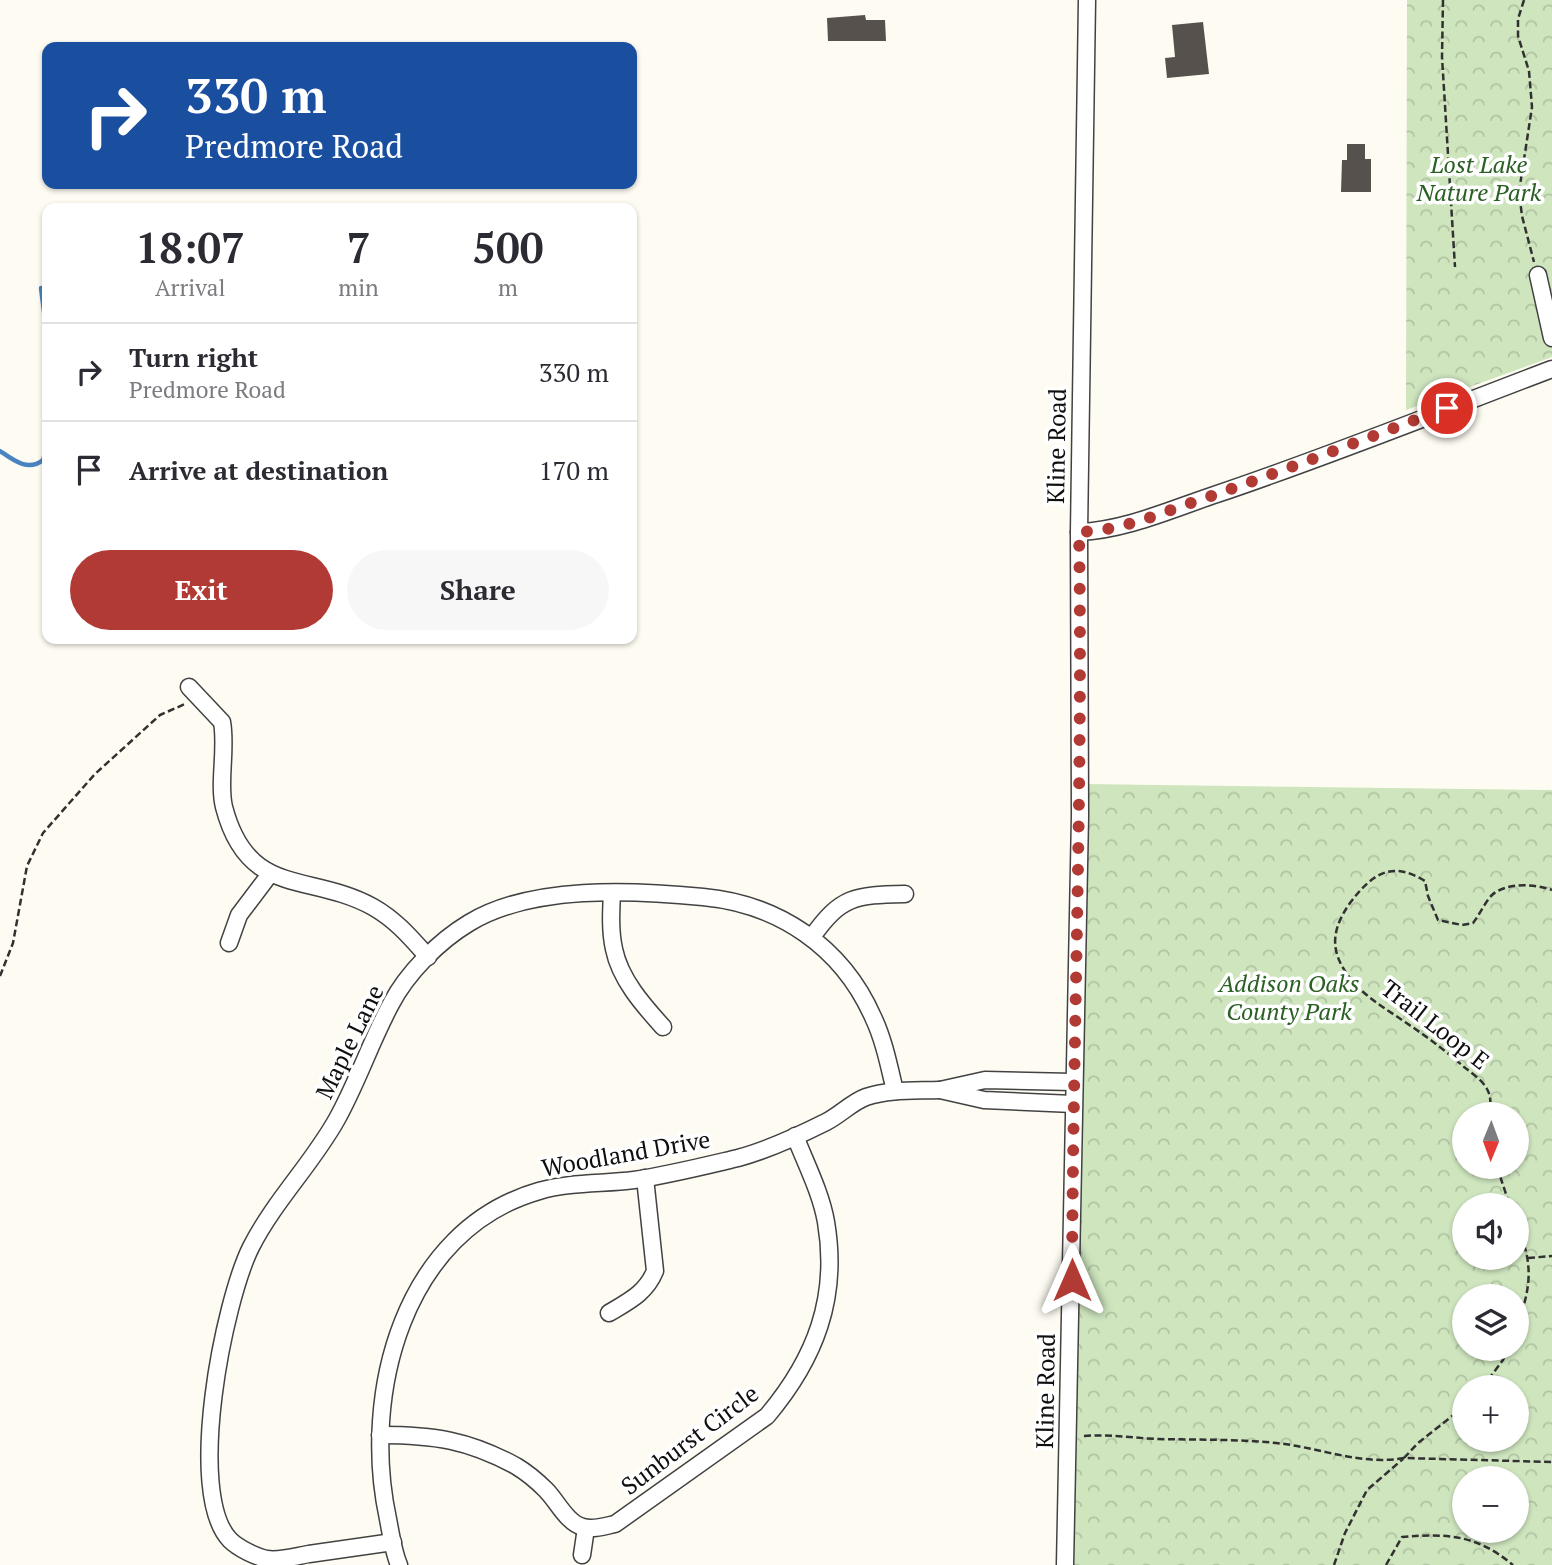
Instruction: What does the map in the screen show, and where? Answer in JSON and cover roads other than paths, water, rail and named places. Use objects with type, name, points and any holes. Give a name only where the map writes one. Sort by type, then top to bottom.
[{"type":"street","name":"Kline Road","points":[[1065,1565],[1080,816],[1079,532],[1087,0]]},
{"type":"street","points":[[1538,275],[1552,338]]},
{"type":"street","points":[[1079,532],[1121,526],[1238,486],[1552,369]]},
{"type":"street","points":[[195,692],[222,722],[223,805],[250,859],[283,880],[345,895],[373,907],[401,926],[428,957]]},
{"type":"street","points":[[229,943],[239,915],[270,874]]},
{"type":"street","points":[[612,893],[611,928],[614,950],[639,1001],[663,1027]]},
{"type":"street","name":"Maple Lane","points":[[393,1542],[267,1559],[231,1541],[218,1522],[214,1501],[210,1468],[212,1407],[219,1355],[236,1288],[249,1251],[264,1223],[290,1185],[319,1150],[337,1120],[356,1085],[393,1000],[428,957],[469,923],[506,907],[558,895],[676,894],[717,898],[745,906],[787,922],[812,937],[844,969],[873,1015],[895,1091]]},
{"type":"street","points":[[812,937],[828,915],[844,902],[875,894],[905,894]]},
{"type":"street","name":"Woodland Drive","points":[[399,1565],[379,1462],[382,1411],[389,1365],[403,1317],[434,1262],[469,1227],[500,1207],[540,1191],[646,1178],[740,1157],[828,1122],[864,1098],[895,1091],[940,1090],[985,1080],[1073,1082]]},
{"type":"street","name":"Woodland Drive","points":[[940,1090],[984,1100],[1073,1104]]},
{"type":"street","name":"Sunburst Circle","points":[[586,1528],[615,1524],[767,1416],[783,1397],[816,1339],[829,1295],[826,1221],[795,1136]]},
{"type":"street","points":[[608,1313],[641,1294],[655,1271],[646,1178]]},
{"type":"street","points":[[380,1435],[417,1435],[450,1439],[519,1468],[545,1489],[574,1524],[586,1528],[582,1555]]},
{"type":"waterway","points":[[41,288],[42,296]]},
{"type":"waterway","points":[[0,451],[26,465],[42,460]]},
{"type":"park label","name":"Lost Lake Nature Park","points":[[1479,179]]},
{"type":"park label","name":"Addison Oaks County Park","points":[[1289,998]]}]
